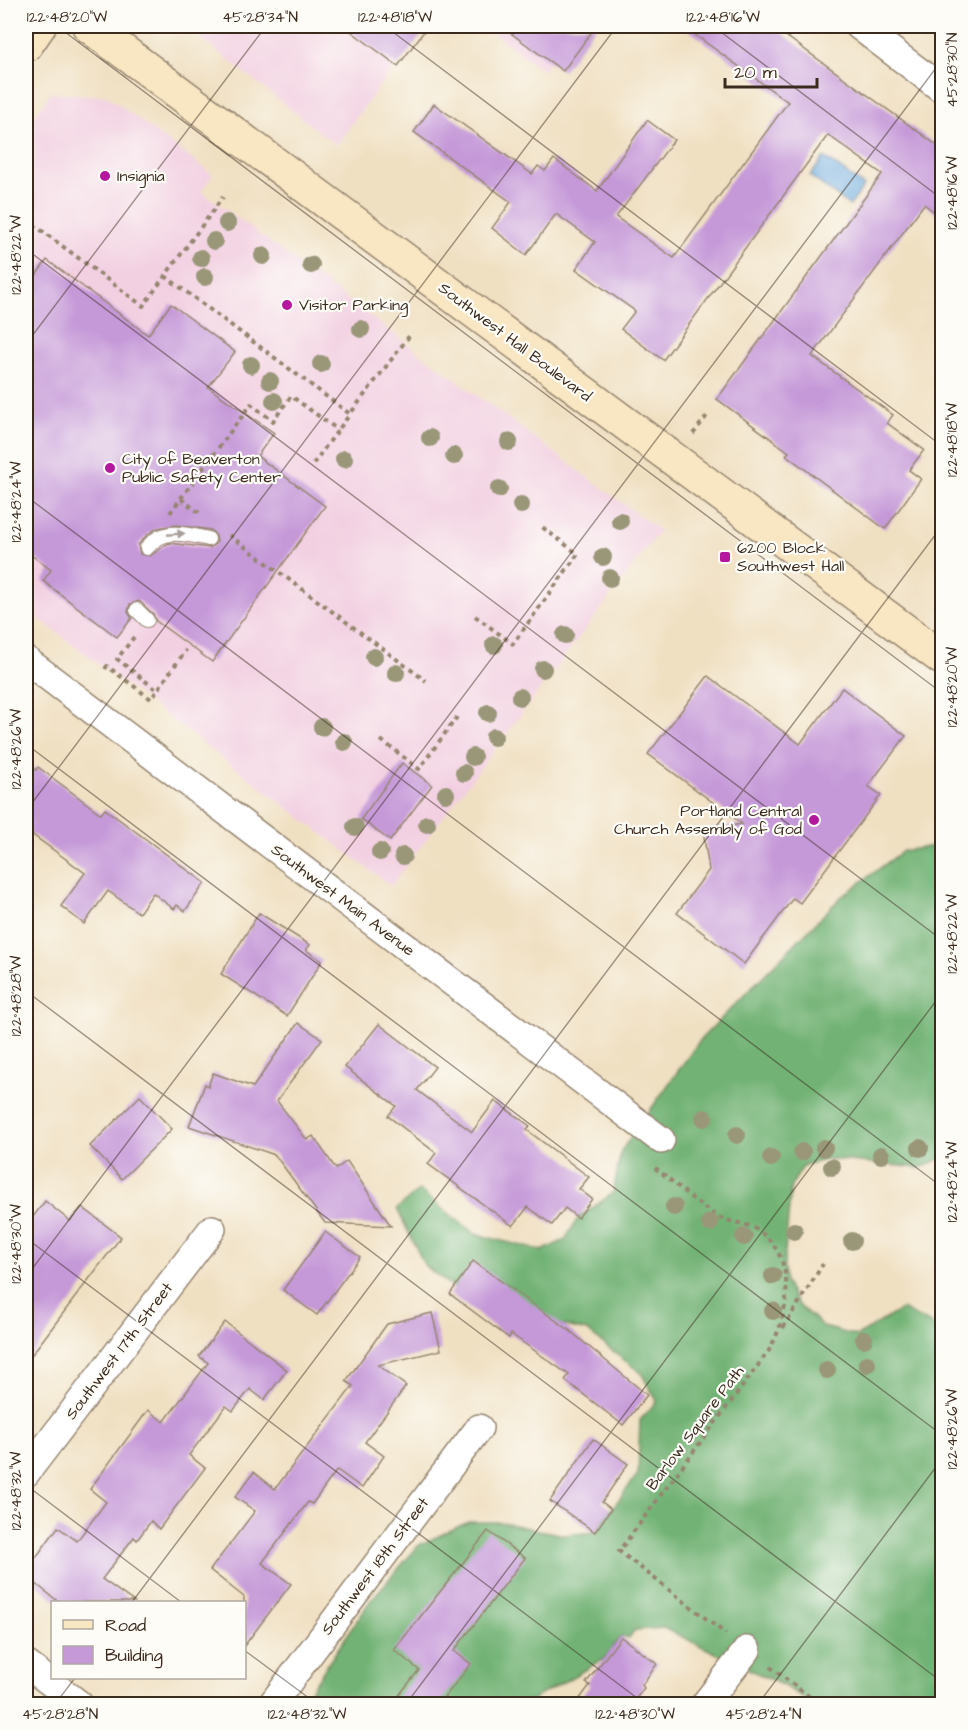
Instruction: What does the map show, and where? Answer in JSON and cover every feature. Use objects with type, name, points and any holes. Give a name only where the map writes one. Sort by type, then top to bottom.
[{"type":"main road","points":[[26,45],[39,26]]},
{"type":"main road","name":"Southwest Hall Boulevard","points":[[89,26],[942,658]]},
{"type":"street","points":[[859,26],[942,89]]},
{"type":"street","name":"Southwest Main Avenue","points":[[26,660],[661,1140]]},
{"type":"street","name":"Southwest 17th Street","points":[[26,1473],[212,1229]]},
{"type":"street","name":"Southwest 18th Street","points":[[272,1704],[479,1428]]},
{"type":"street","points":[[705,1704],[747,1650]]},
{"type":"street","points":[[26,1664],[79,1704]]},
{"type":"lane","points":[[147,548],[160,537],[172,533],[208,538]]},
{"type":"path","points":[[26,219],[143,306],[223,197]]},
{"type":"path","points":[[165,276],[350,414]]},
{"type":"path","points":[[313,464],[410,335]]},
{"type":"path","points":[[208,519],[181,499],[251,404],[273,421],[291,396],[338,430]]},
{"type":"path","points":[[475,616],[513,644],[578,554],[542,527]]},
{"type":"path","points":[[227,533],[426,681]]},
{"type":"path","points":[[132,629],[137,633],[117,659],[157,690]]},
{"type":"path","points":[[105,669],[107,666],[151,699],[186,650]]},
{"type":"path","points":[[381,740],[419,769],[457,717]]},
{"type":"path","name":"Barlow Square Path","points":[[661,1140],[650,1164],[714,1215],[723,1220],[750,1225],[778,1250],[784,1263],[785,1281],[781,1331],[768,1352],[620,1551],[819,1704]]},
{"type":"path","points":[[781,1331],[823,1263]]},
{"type":"shaded area","points":[[185,26],[424,26],[336,145]]},
{"type":"shaded area","points":[[484,26],[576,26],[543,70]]},
{"type":"shaded area","points":[[51,93],[107,96],[213,175],[201,191],[660,531],[391,886],[26,609],[26,127]]},
{"type":"green space","points":[[933,846],[942,848],[942,1158],[920,1168],[830,1159],[804,1165],[791,1186],[784,1263],[785,1281],[797,1304],[824,1327],[857,1336],[902,1309],[933,1325],[942,1335],[942,1704],[813,1704],[784,1686],[664,1628],[635,1630],[629,1638],[621,1637],[604,1659],[525,1704],[301,1704],[370,1601],[419,1545],[468,1522],[499,1522],[564,1535],[595,1532],[638,1474],[640,1420],[657,1401],[641,1373],[587,1331],[482,1307],[454,1288],[425,1266],[397,1209],[419,1190],[475,1234],[542,1251],[565,1240],[578,1218],[613,1193],[621,1151],[700,1040],[841,897],[903,851]]},
{"type":"water","points":[[824,157],[864,186],[850,206],[810,176]]},
{"type":"building","points":[[344,26],[428,26],[398,66]]},
{"type":"building","points":[[501,26],[596,26],[563,71]]},
{"type":"building","points":[[683,26],[772,26],[942,149],[942,218],[924,204],[812,356],[893,415],[887,423],[924,450],[909,470],[921,479],[885,529],[786,455],[789,452],[717,399],[882,174],[828,135],[663,360],[621,329],[635,311],[576,269],[595,242],[556,214],[526,255],[492,228],[511,202],[414,132],[434,104],[532,174],[538,166],[545,171],[554,159],[597,191],[647,120],[674,140],[616,217],[674,258],[788,102]]},
{"type":"building","name":"City of Beaverton Public Safety Center","points":[[47,260],[148,335],[171,304],[235,352],[208,387],[274,433],[257,456],[325,506],[212,662],[156,621],[153,614],[139,601],[130,604],[128,612],[132,618],[117,637],[43,581],[51,570],[26,551],[26,289]],"holes":[[[176,525],[211,530],[217,542],[210,548],[169,543],[150,556],[140,554],[138,545],[157,528]]]},
{"type":"building","name":"Portland Central Church Assembly of God","points":[[708,676],[800,744],[842,688],[906,736],[868,786],[881,795],[800,903],[793,898],[744,964],[677,913],[709,870],[703,830],[742,824],[648,754]]},
{"type":"building","points":[[26,762],[36,770],[38,767],[101,814],[105,809],[205,883],[185,911],[177,905],[174,909],[153,893],[139,913],[108,891],[84,924],[61,906],[85,873],[26,830]]},
{"type":"building","points":[[402,763],[432,785],[390,841],[361,819]]},
{"type":"building","points":[[259,913],[310,945],[306,950],[322,961],[287,1016],[221,974]]},
{"type":"building","points":[[298,1023],[322,1039],[277,1101],[307,1140],[313,1136],[336,1169],[347,1161],[391,1226],[325,1223],[275,1155],[189,1126],[205,1084],[208,1086],[213,1073],[253,1087]]},
{"type":"building","points":[[379,1024],[435,1067],[417,1090],[472,1132],[495,1101],[530,1126],[527,1130],[589,1177],[579,1189],[592,1199],[578,1218],[565,1208],[552,1225],[528,1207],[513,1226],[428,1164],[436,1153],[388,1116],[396,1106],[345,1067]]},
{"type":"building","points":[[140,1096],[172,1129],[122,1179],[90,1146]]},
{"type":"building","points":[[45,1201],[70,1221],[82,1207],[121,1237],[26,1362],[26,1226]]},
{"type":"building","points":[[325,1232],[360,1257],[317,1315],[283,1290]]},
{"type":"building","points":[[473,1261],[569,1330],[647,1395],[623,1425],[565,1380],[569,1375],[511,1334],[509,1338],[450,1294]]},
{"type":"building","points":[[432,1313],[441,1350],[378,1365],[406,1386],[365,1442],[384,1456],[362,1488],[337,1470],[312,1504],[308,1502],[262,1563],[291,1584],[246,1643],[246,1601],[210,1570],[255,1511],[235,1497],[254,1472],[275,1489],[353,1386],[346,1381],[387,1324]]},
{"type":"building","points":[[225,1322],[287,1370],[264,1400],[250,1389],[233,1411],[226,1406],[189,1455],[205,1468],[159,1529],[151,1521],[137,1540],[134,1537],[102,1579],[133,1601],[58,1601],[26,1576],[26,1571],[58,1527],[77,1541],[106,1502],[90,1489],[148,1410],[164,1422],[208,1363],[199,1356]]},
{"type":"building","points":[[593,1439],[628,1464],[602,1502],[611,1509],[595,1532],[550,1501]]},
{"type":"building","points":[[488,1531],[525,1558],[454,1651],[471,1664],[439,1704],[392,1704],[419,1670],[394,1650]]},
{"type":"building","points":[[621,1637],[657,1664],[642,1685],[644,1688],[632,1704],[576,1704],[590,1685],[586,1683]]},
{"type":"place","name":"Insignia","points":[[105,176]]},
{"type":"place","name":"Visitor Parking","points":[[287,305]]},
{"type":"place","name":"City of Beaverton Public Safety Center","points":[[110,468]]},
{"type":"place","name":"6200 Block Southwest Hall","points":[[725,557]]},
{"type":"place","name":"Portland Central Church Assembly of God","points":[[814,820]]}]
